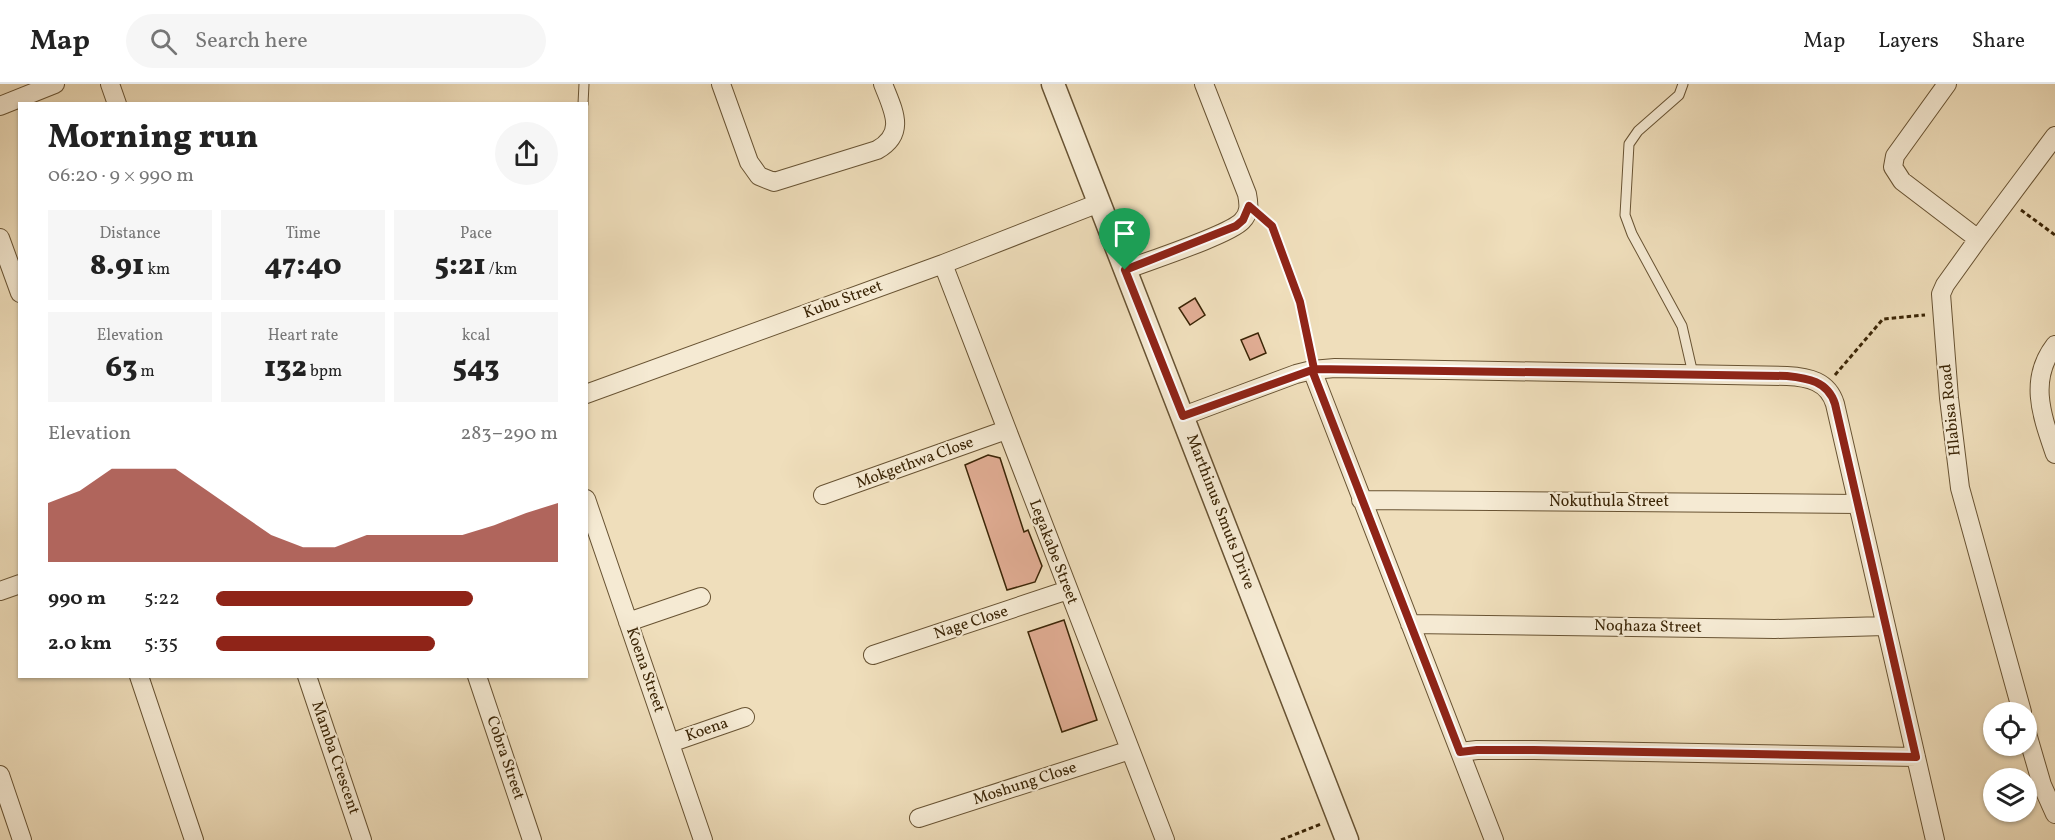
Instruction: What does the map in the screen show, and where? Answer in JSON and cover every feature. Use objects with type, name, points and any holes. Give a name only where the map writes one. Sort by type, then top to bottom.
[{"type":"street","points":[[0,106],[55,84]]},
{"type":"street","points":[[110,84],[116,102]]},
{"type":"street","points":[[721,84],[749,162],[759,176],[774,182],[885,146],[891,140],[896,127],[894,114],[883,84]]},
{"type":"street","name":"Marthinus Smuts Drive","points":[[1053,84],[1347,840]]},
{"type":"street","points":[[1125,270],[1236,226],[1243,220],[1249,206],[1247,194],[1204,84]]},
{"type":"street","points":[[1947,84],[1894,156],[1893,167],[1902,182],[1978,239]]},
{"type":"street","name":"Hlabisa Road","points":[[2019,702],[1960,488],[1949,398],[1941,294],[1978,239],[2055,136]]},
{"type":"street","name":"Kubu Street","points":[[588,393],[943,264],[1099,203]]},
{"type":"street","points":[[0,238],[18,288]]},
{"type":"street","name":"Legakabe Street","points":[[943,264],[1165,840]]},
{"type":"street","points":[[2055,345],[2044,364],[2039,384],[2041,412],[2055,454]]},
{"type":"street","points":[[1313,370],[1361,500],[1494,840]]},
{"type":"street","points":[[1183,416],[1313,370],[1693,374],[1801,377],[1813,380],[1825,388],[1834,399],[1935,840]]},
{"type":"street","name":"Mokgethwa Close","points":[[823,495],[1006,430]]},
{"type":"street","name":"Nokuthula Street","points":[[1361,500],[1858,504]]},
{"type":"street","name":"Koena Street","points":[[588,505],[703,840]]},
{"type":"street","points":[[0,591],[18,585]]},
{"type":"street","name":"Nage Close","points":[[873,655],[1068,590]]},
{"type":"street","points":[[628,622],[701,597]]},
{"type":"street","name":"Noqhaza Street","points":[[1410,624],[1763,629],[1885,626]]},
{"type":"street","points":[[140,678],[194,840]]},
{"type":"street","name":"Mamba Crescent","points":[[308,678],[362,840]]},
{"type":"street","name":"Cobra Street","points":[[478,678],[532,840]]},
{"type":"street","name":"Koena","points":[[670,743],[745,717]]},
{"type":"street","name":"Moshung Close","points":[[919,818],[1131,750]]},
{"type":"street","points":[[1460,752],[1523,750],[1916,757]]},
{"type":"street","points":[[2034,756],[2042,785],[2055,814]]},
{"type":"street","points":[[0,775],[22,840]]},
{"type":"lane","points":[[583,102],[584,84]]},
{"type":"lane","points":[[1683,84],[1679,95],[1638,131],[1629,144],[1625,215],[1632,234],[1682,326],[1693,374]]},
{"type":"path","points":[[2007,200],[2055,235]]},
{"type":"path","points":[[1249,206],[1272,226],[1300,302],[1313,370]]},
{"type":"path","points":[[1825,388],[1883,319],[1942,314]]},
{"type":"path","points":[[1281,840],[1338,818]]},
{"type":"building","points":[[1195,298],[1205,315],[1190,325],[1179,308]]},
{"type":"building","points":[[1258,333],[1266,353],[1250,360],[1241,340]]},
{"type":"building","points":[[988,455],[1000,458],[1024,532],[1028,530],[1042,566],[1035,582],[1007,590],[965,465]]},
{"type":"building","points":[[1064,620],[1097,720],[1062,732],[1028,632]]},
{"type":"route","points":[[1249,206],[1272,226],[1300,302],[1314,369],[1787,376],[1801,377],[1821,384],[1832,395],[1835,404],[1916,757],[1534,750],[1460,752],[1312,370],[1183,416],[1125,270],[1236,226],[1243,220],[1249,206]]}]
